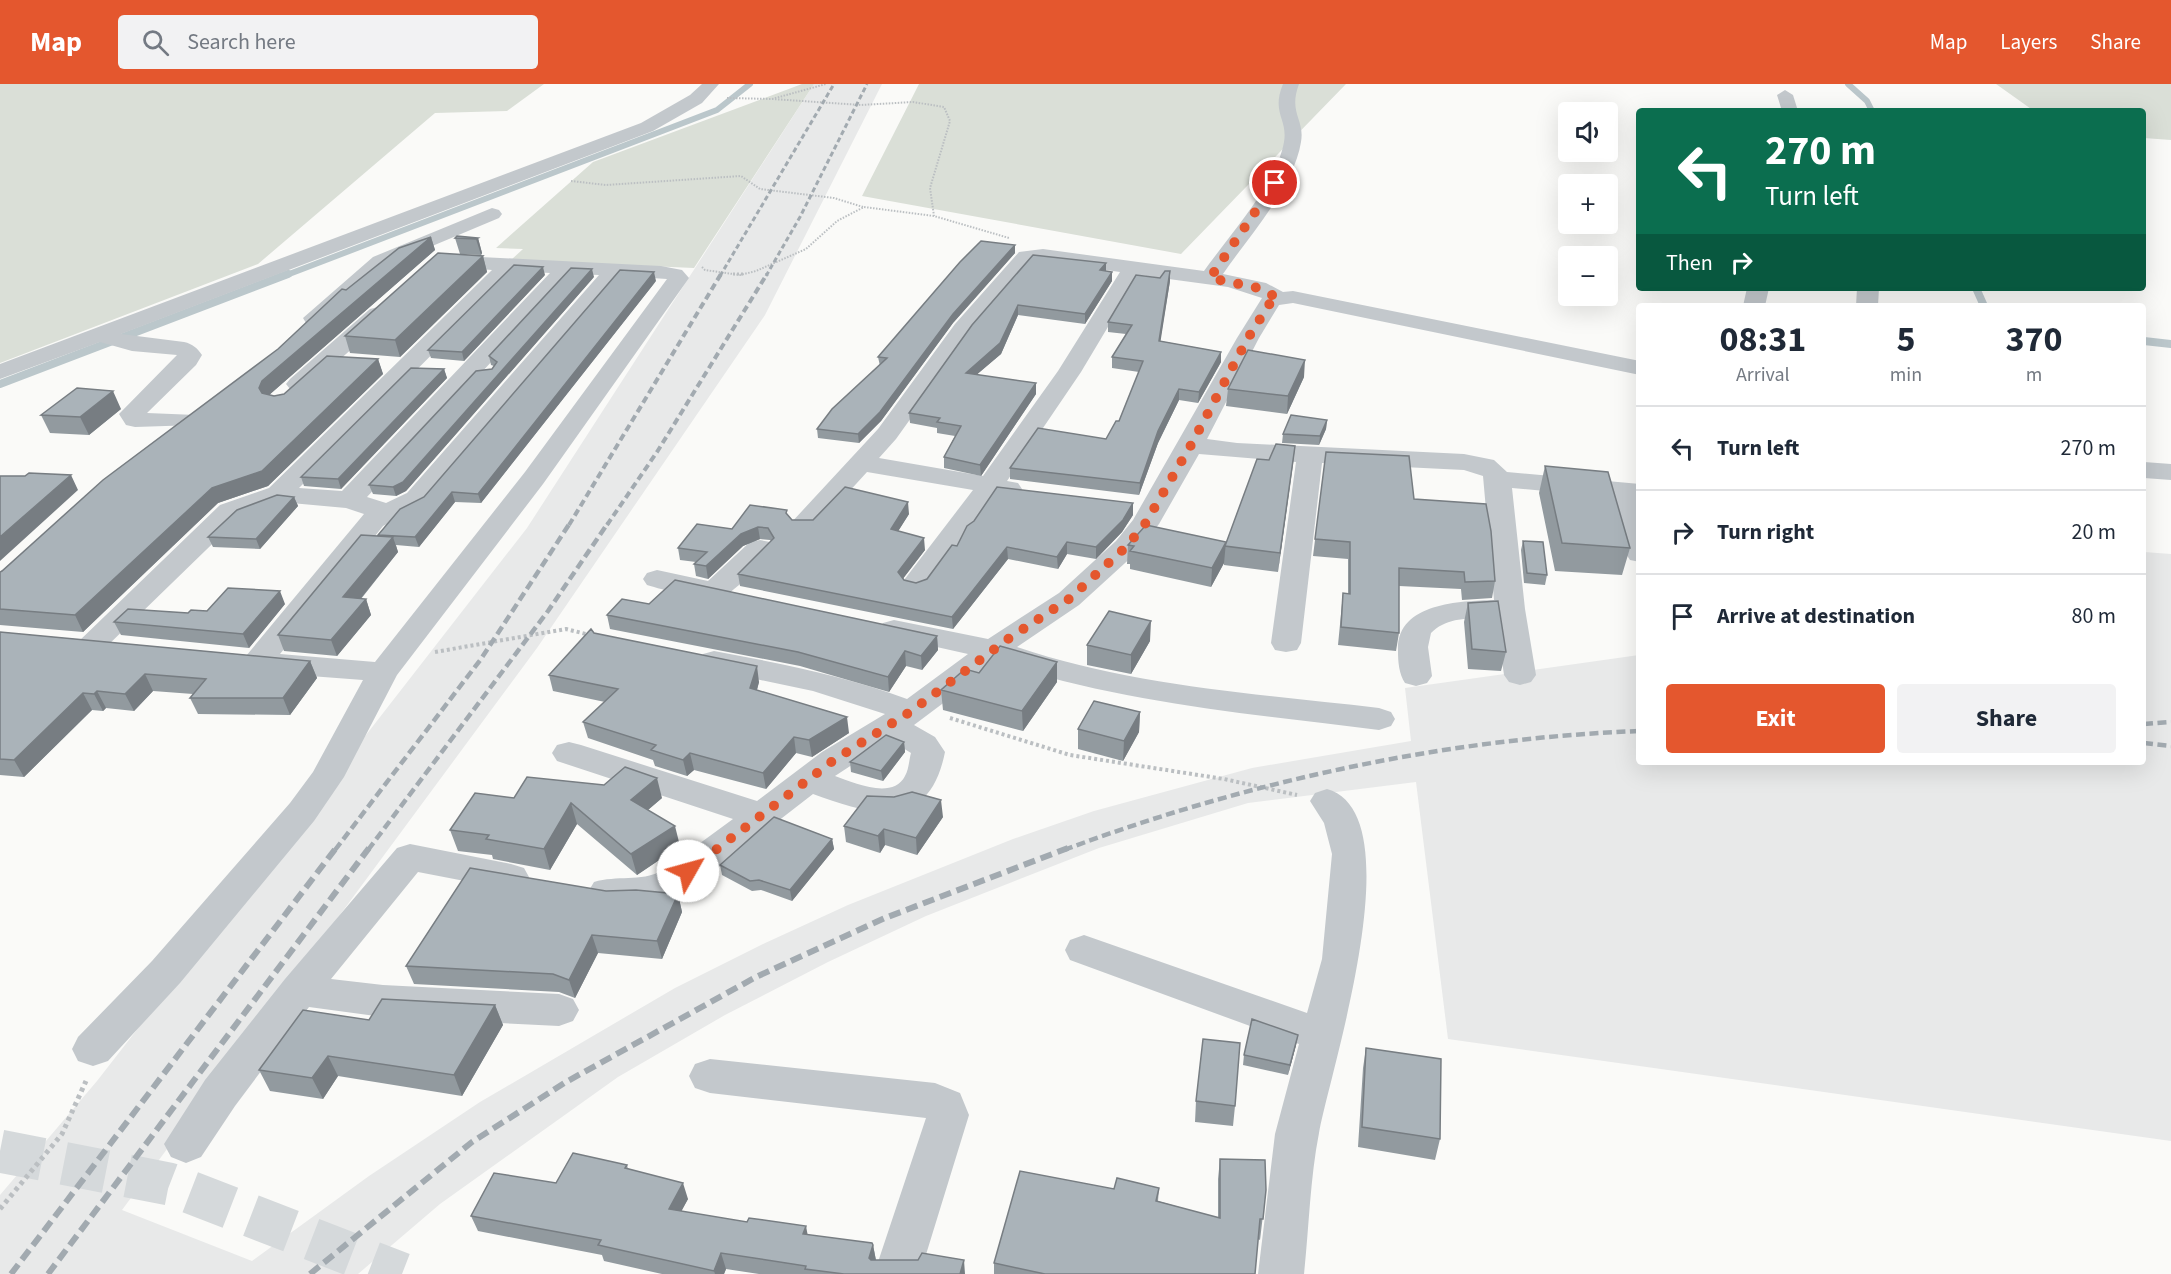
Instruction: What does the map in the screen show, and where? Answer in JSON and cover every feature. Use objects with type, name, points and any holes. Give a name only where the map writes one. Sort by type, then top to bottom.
[{"type":"street","points":[[298,334],[337,295],[380,261],[647,128],[696,99],[711,84]]},
{"type":"street","points":[[1210,278],[1275,183],[1291,150],[1294,137],[1284,106],[1292,84]]},
{"type":"street","points":[[420,276],[519,191]]},
{"type":"street","points":[[0,372],[99,335],[519,191]]},
{"type":"street","points":[[804,524],[862,463],[1021,258],[1043,255],[1134,266],[1258,288],[1278,298]]},
{"type":"street","points":[[93,1049],[166,972],[302,812],[327,777],[387,667],[527,489],[601,390],[678,278],[675,274],[668,273],[437,261]]},
{"type":"street","points":[[127,647],[80,642],[230,512],[278,494],[510,264]]},
{"type":"street","points":[[916,584],[989,487],[1069,372],[1134,266]]},
{"type":"street","points":[[349,500],[567,267]]},
{"type":"street","points":[[387,667],[245,661],[373,520],[416,499],[615,270]]},
{"type":"street","points":[[186,1144],[220,1093],[299,990],[410,857],[560,886],[612,892],[654,891],[675,881],[808,780],[906,715],[994,650],[1069,599],[1126,547],[1145,524],[1141,506],[1191,445],[1248,338],[1272,300],[1293,297],[1636,367]]},
{"type":"street","points":[[279,402],[394,299]]},
{"type":"street","points":[[99,335],[127,343],[176,346],[190,355],[171,378],[131,414],[131,418],[197,413],[161,440]]},
{"type":"street","points":[[325,361],[525,373]]},
{"type":"street","points":[[1191,445],[1237,451],[1477,463],[1495,471],[1498,479],[1510,609],[1520,675]]},
{"type":"street","points":[[1286,643],[1310,455]]},
{"type":"street","points":[[862,463],[989,487],[1036,493]]},
{"type":"street","points":[[2146,470],[2171,472]]},
{"type":"street","points":[[1498,479],[1631,492],[1636,526]]},
{"type":"street","points":[[278,494],[349,500],[389,513]]},
{"type":"street","points":[[715,591],[760,548]]},
{"type":"street","points":[[657,579],[750,598]]},
{"type":"street","points":[[1416,676],[1413,642],[1419,626],[1426,620],[1463,611],[1510,609]]},
{"type":"street","points":[[866,623],[994,650],[1030,662],[1101,680],[1178,694],[1379,719]]},
{"type":"street","points":[[683,656],[793,676],[874,697],[906,715],[928,752],[927,767],[918,788],[906,798],[876,800],[839,791],[808,780]]},
{"type":"street","points":[[569,753],[761,814]]},
{"type":"street","points":[[1281,1274],[1297,1134],[1341,959],[1350,854],[1341,822],[1327,801]]},
{"type":"street","points":[[1084,950],[1322,1035]]},
{"type":"street","points":[[299,990],[383,1001],[560,1010]]},
{"type":"street","points":[[710,1076],[935,1101],[945,1106],[948,1115],[897,1274]]},
{"type":"path","points":[[772,99],[826,84]]},
{"type":"path","points":[[726,98],[863,105],[902,100],[934,103],[944,107],[950,121],[930,188],[934,216]]},
{"type":"path","points":[[519,191],[561,180],[606,184],[741,176],[760,189],[834,198],[864,207],[934,216],[1022,241],[1043,255]]},
{"type":"path","points":[[668,273],[699,264],[705,270],[740,275],[756,271],[806,249],[837,221],[864,207]]},
{"type":"path","points":[[387,667],[469,645],[566,629],[599,637]]},
{"type":"path","points":[[906,715],[1070,755],[1224,780],[1327,801]]},
{"type":"path","points":[[0,1209],[63,1134],[88,1076],[93,1049]]},
{"type":"shaded area","points":[[0,84],[544,84],[507,111],[435,113],[258,264],[0,363]]},
{"type":"shaded area","points":[[802,84],[814,84],[694,268],[511,260],[523,249],[496,248],[593,162]]},
{"type":"shaded area","points":[[814,84],[882,84],[765,315],[537,648],[122,1210],[252,1261],[369,1176],[480,1102],[675,988],[763,944],[848,905],[1013,839],[1094,811],[1252,768],[1411,741],[1405,688],[1636,655],[1636,765],[2146,765],[2146,552],[2171,554],[2171,1141],[1448,1039],[1416,782],[1248,803],[1099,848],[926,916],[828,962],[725,1015],[618,1077],[440,1204],[358,1274],[0,1274],[0,1195],[97,1081],[527,528]]},
{"type":"shaded area","points":[[919,84],[1346,84],[1181,254],[862,196]]},
{"type":"shaded area","points":[[1996,84],[2171,84],[2171,140],[2146,138],[2146,108],[2030,108]]},
{"type":"building","points":[[457,236],[478,238],[455,238]]},
{"type":"building","points":[[431,237],[262,381],[259,388],[262,393],[274,396],[284,394],[327,356],[378,359],[262,471],[212,488],[75,615],[0,609],[0,572],[103,480],[278,349],[342,289],[346,290],[399,248]]},
{"type":"building","points":[[981,241],[1015,245],[953,314],[880,412],[858,434],[817,429],[832,409],[887,358],[878,357]]},
{"type":"building","points":[[438,253],[483,256],[395,340],[345,336]]},
{"type":"building","points":[[1033,255],[1106,263],[1100,270],[1112,272],[1085,314],[1018,305],[1000,343],[966,373],[1036,383],[980,465],[944,457],[961,426],[937,422],[940,418],[909,413],[972,325]]},
{"type":"building","points":[[514,265],[543,267],[462,352],[428,350]]},
{"type":"building","points":[[571,268],[592,269],[403,482],[393,487],[369,485],[476,371],[492,369],[497,362],[489,356]]},
{"type":"building","points":[[620,270],[654,272],[478,494],[452,492],[415,537],[378,535],[400,509],[424,497]]},
{"type":"building","points":[[1165,271],[1170,271],[1159,341],[1221,352],[1199,392],[1179,389],[1158,431],[1140,483],[1010,468],[1038,428],[1106,439],[1116,421],[1119,421],[1143,361],[1112,357],[1132,325],[1108,322],[1136,275],[1160,278]]},
{"type":"building","points":[[1248,350],[1305,360],[1288,396],[1228,389]]},
{"type":"building","points":[[411,368],[444,369],[338,479],[301,477]]},
{"type":"building","points":[[77,388],[113,391],[80,417],[41,415]]},
{"type":"building","points":[[1291,415],[1327,420],[1320,436],[1283,434]]},
{"type":"building","points":[[1276,444],[1295,446],[1280,553],[1225,546],[1257,459],[1269,460]]},
{"type":"building","points":[[1326,452],[1409,456],[1414,499],[1486,504],[1491,531],[1495,581],[1465,582],[1464,572],[1399,568],[1399,633],[1341,627],[1343,593],[1350,594],[1350,542],[1315,539]]},
{"type":"building","points":[[1545,466],[1608,472],[1630,548],[1562,543]]},
{"type":"building","points":[[29,473],[71,475],[0,537],[0,476],[25,476]]},
{"type":"building","points":[[845,487],[908,502],[891,529],[924,538],[898,572],[904,580],[916,583],[927,579],[952,545],[957,546],[967,526],[974,521],[997,487],[1133,503],[1123,520],[1096,547],[1067,542],[1057,557],[1007,547],[952,617],[738,574],[774,538],[768,528],[758,527],[741,534],[706,566],[694,564],[707,552],[678,548],[697,524],[732,529],[750,505],[787,510],[786,513],[792,520],[813,520]]},
{"type":"building","points":[[277,495],[294,497],[256,539],[208,537],[237,510]]},
{"type":"building","points":[[1146,525],[1226,542],[1212,568],[1130,551],[1134,546],[1128,545]]},
{"type":"building","points":[[361,535],[393,537],[343,597],[366,599],[331,640],[278,635]]},
{"type":"building","points":[[1523,541],[1543,542],[1547,575],[1527,573]]},
{"type":"building","points":[[675,580],[937,636],[921,656],[905,651],[888,677],[798,652],[607,615],[622,599],[649,604]]},
{"type":"building","points":[[228,588],[280,591],[243,634],[114,622],[128,609],[188,613],[191,610],[207,611]]},
{"type":"building","points":[[1498,601],[1506,652],[1472,649],[1468,603]]},
{"type":"building","points":[[1109,611],[1151,621],[1131,655],[1087,645]]},
{"type":"building","points":[[591,629],[594,633],[757,666],[750,688],[847,717],[809,740],[794,737],[763,773],[690,753],[683,760],[651,750],[656,745],[583,722],[618,689],[549,675]]},
{"type":"building","points":[[0,632],[310,661],[283,698],[190,698],[206,679],[145,674],[125,694],[97,691],[94,694],[83,693],[14,760],[0,759]]},
{"type":"building","points":[[1000,646],[1057,662],[1022,711],[941,690],[965,669],[979,673]]},
{"type":"building","points":[[1094,701],[1140,712],[1124,741],[1078,729]]},
{"type":"building","points":[[886,735],[904,742],[881,771],[850,762]]},
{"type":"building","points":[[625,767],[657,778],[631,800],[675,826],[631,854],[571,803],[544,849],[486,839],[489,835],[450,830],[475,793],[514,798],[527,777],[604,785]]},
{"type":"building","points":[[912,792],[941,800],[916,838],[884,829],[878,836],[844,826],[867,796],[894,797]]},
{"type":"building","points":[[774,817],[832,839],[790,890],[759,880],[750,881],[720,865]]},
{"type":"building","points":[[470,868],[606,891],[636,890],[678,894],[657,941],[592,935],[569,980],[553,974],[406,966]]},
{"type":"building","points":[[382,999],[495,1005],[454,1075],[328,1056],[312,1078],[259,1070],[303,1010],[369,1020]]},
{"type":"building","points":[[1252,1019],[1298,1035],[1290,1065],[1244,1055]]},
{"type":"building","points":[[1203,1039],[1240,1043],[1235,1106],[1196,1101]]},
{"type":"building","points":[[1366,1048],[1441,1059],[1440,1139],[1362,1127]]},
{"type":"building","points":[[573,1153],[627,1165],[625,1168],[683,1183],[669,1209],[747,1222],[749,1218],[806,1226],[803,1234],[872,1243],[869,1258],[871,1260],[918,1260],[922,1253],[964,1260],[960,1274],[844,1274],[721,1253],[714,1271],[598,1245],[601,1240],[471,1216],[494,1173],[556,1183]]},
{"type":"building","points":[[1220,1159],[1265,1160],[1266,1190],[1263,1219],[1260,1219],[1255,1274],[1045,1274],[994,1263],[1020,1171],[1114,1189],[1117,1178],[1159,1188],[1156,1201],[1220,1218]]},
{"type":"waterway","points":[[284,276],[717,110],[750,84]]},
{"type":"waterway","points":[[1848,84],[1867,101],[1870,108]]},
{"type":"waterway","points":[[0,384],[288,274]]},
{"type":"waterway","points":[[1977,291],[1983,303]]},
{"type":"waterway","points":[[2146,341],[2171,344]]},
{"type":"tunnel","points":[[0,1151],[169,1184],[402,1274]]},
{"type":"railway","points":[[720,276],[834,84]]},
{"type":"railway","points":[[766,276],[800,217],[867,84]]},
{"type":"railway","points":[[569,525],[721,274]]},
{"type":"railway","points":[[607,525],[657,452],[767,274]]},
{"type":"railway","points":[[335,850],[481,659],[570,523]]},
{"type":"railway","points":[[368,850],[548,611],[608,523]]},
{"type":"railway","points":[[2146,724],[2171,722]]},
{"type":"railway","points":[[1064,850],[1203,804],[1275,784],[1348,768],[1494,743],[1567,735],[1636,731]]},
{"type":"railway","points":[[2146,743],[2171,746]]},
{"type":"railway","points":[[11,1274],[336,848]]},
{"type":"railway","points":[[48,1274],[369,848]]},
{"type":"railway","points":[[310,1274],[472,1142],[566,1082],[756,977],[885,918],[1068,848]]},
{"type":"route","points":[[688,871],[834,760],[910,712],[1008,639],[1069,599],[1126,547],[1145,524],[1191,445],[1248,338],[1272,300],[1278,298],[1258,288],[1210,278],[1275,183]]}]
